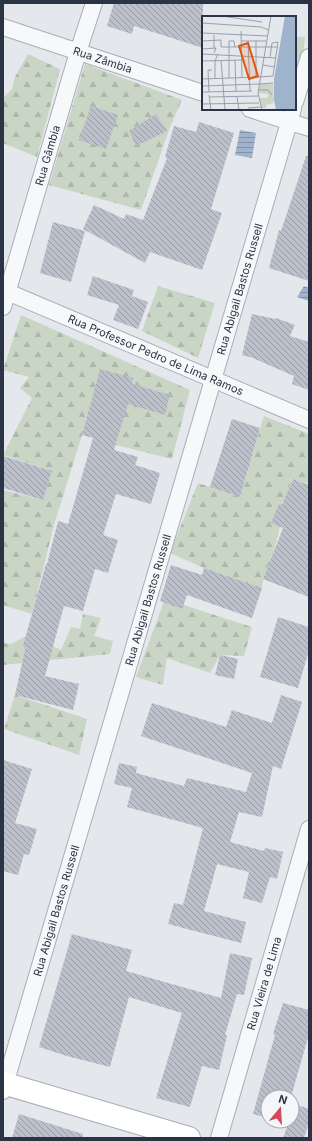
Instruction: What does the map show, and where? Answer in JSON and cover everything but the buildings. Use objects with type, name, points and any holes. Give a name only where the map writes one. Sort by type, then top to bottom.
[{"type":"main road","points":[[4,1086],[189,1138]]},
{"type":"street","name":"Rua Gâmbia","points":[[3,307],[5,291],[94,3]]},
{"type":"street","name":"Rua Zâmbia","points":[[3,27],[202,93]]},
{"type":"street","points":[[296,99],[309,56]]},
{"type":"street","points":[[256,110],[291,116],[309,128]]},
{"type":"street","name":"Rua Abigail Bastos Russell","points":[[4,1086],[212,378],[291,116]]},
{"type":"street","name":"Rua Professor Pedro de Lima Ramos","points":[[5,291],[309,420]]},
{"type":"street","name":"Rua Vieira de Lima","points":[[219,1138],[309,829]]},
{"type":"green space","points":[[296,37],[305,37],[303,56],[296,82]]},
{"type":"green space","points":[[28,54],[60,69],[37,157],[3,143],[3,98],[12,89],[15,77]]},
{"type":"green space","points":[[85,64],[182,100],[170,127],[141,210],[49,185]]},
{"type":"green space","points":[[158,286],[215,303],[198,358],[142,331]]},
{"type":"green space","points":[[21,315],[190,390],[172,459],[116,445],[133,379],[100,370],[82,435],[54,525],[32,614],[3,605],[3,490],[43,500],[52,471],[3,455],[32,398],[20,388],[29,377],[3,370]]},
{"type":"green space","points":[[264,416],[309,434],[309,484],[292,479],[286,497],[276,544],[265,574],[262,588],[204,568],[170,553],[198,483],[240,497]]},
{"type":"green space","points":[[165,599],[252,627],[244,656],[220,655],[210,673],[167,658],[163,685],[136,677]]},
{"type":"green space","points":[[83,614],[101,618],[94,636],[113,641],[110,654],[3,665],[3,643],[11,644],[28,635],[61,650],[71,627],[80,629]]},
{"type":"green space","points":[[15,695],[87,719],[79,755],[4,729]]},
{"type":"water","points":[[240,130],[256,133],[252,158],[235,155]]},
{"type":"water","points":[[304,286],[309,288],[309,301],[297,297]]}]
